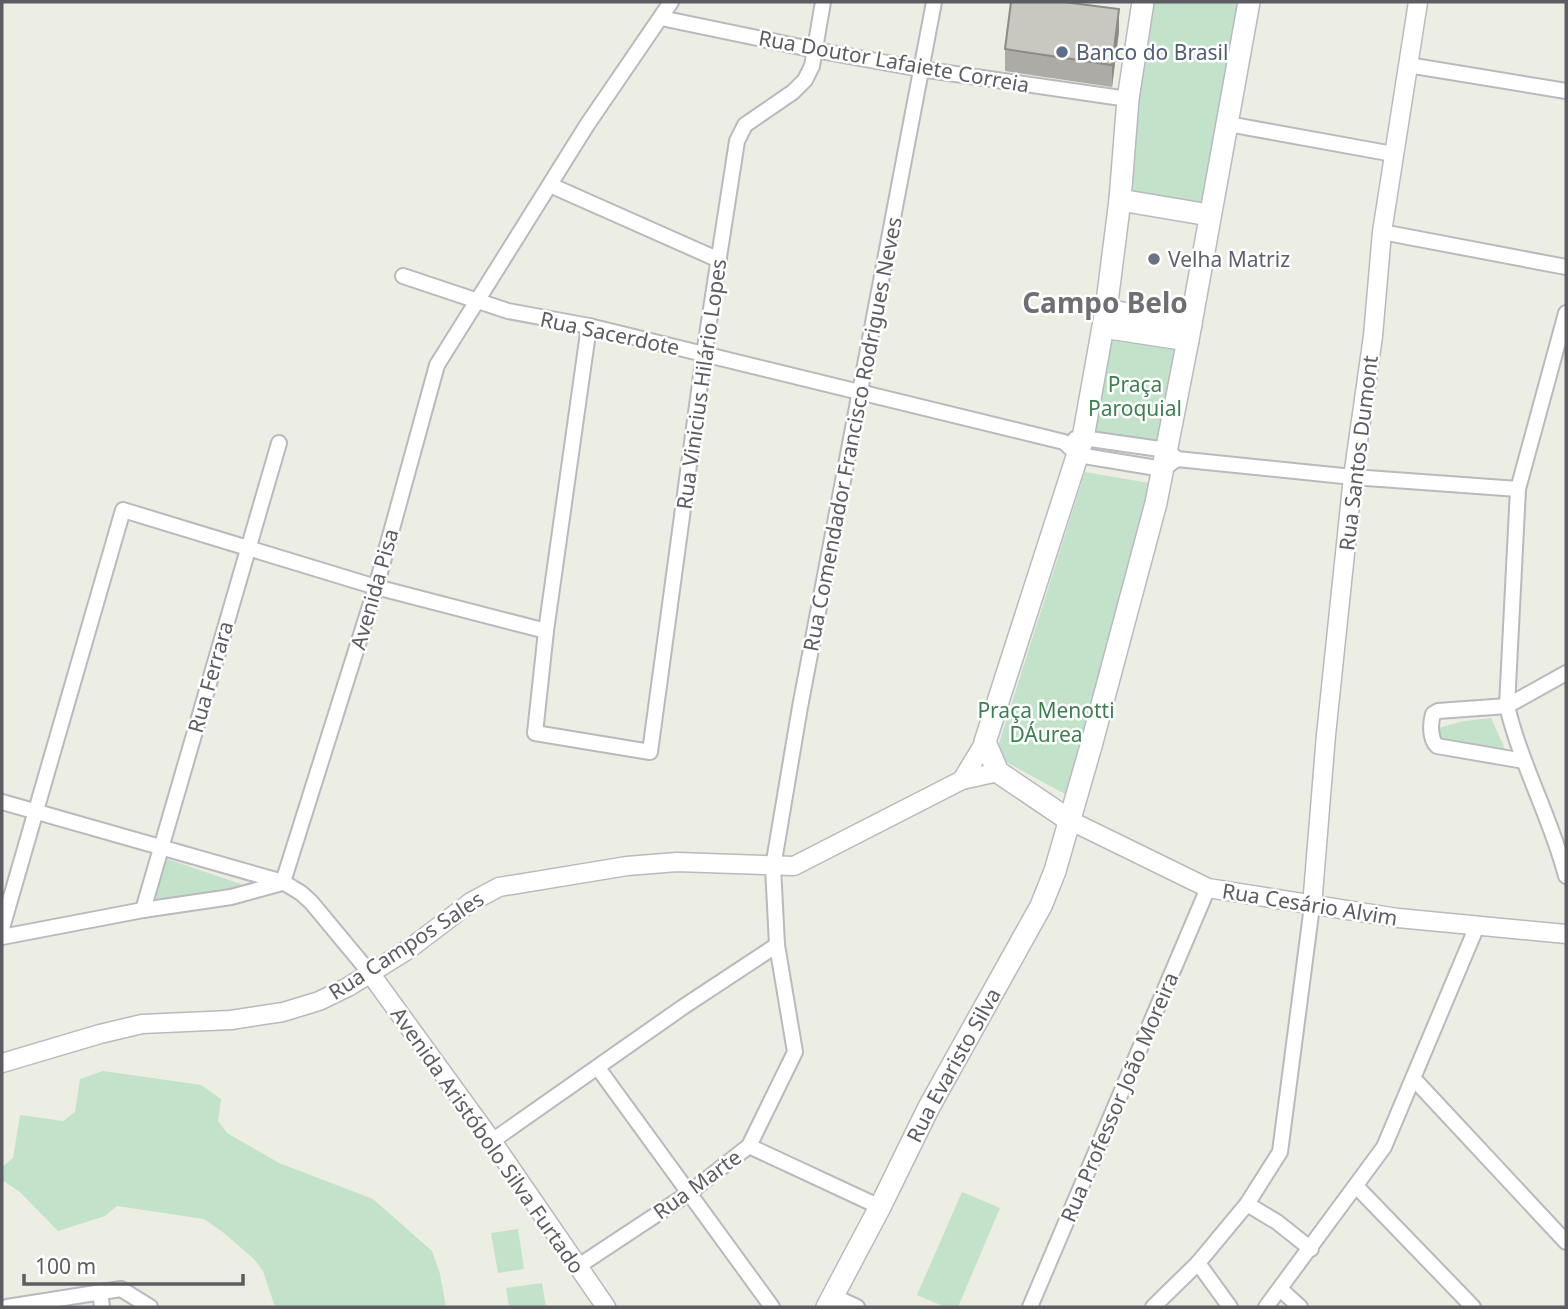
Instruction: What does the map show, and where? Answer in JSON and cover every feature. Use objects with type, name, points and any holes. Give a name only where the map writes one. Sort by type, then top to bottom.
[{"type":"main road","points":[[1069,820],[998,772],[985,742],[1075,445],[1104,318],[1120,193],[1128,99],[1143,2]]},
{"type":"main road","name":"Rua Evaristo Silva","points":[[830,1302],[929,1107],[1041,906],[1055,871],[1169,459],[1209,215],[1249,2]]},
{"type":"main road","points":[[1120,193],[1209,215]]},
{"type":"main road","points":[[1104,318],[1190,332]]},
{"type":"street","name":"Avenida Pisa","points":[[283,882],[376,586],[437,365],[587,125],[671,2]]},
{"type":"street","name":"Rua Vinicius Hilário Lopes","points":[[546,631],[534,733],[650,751],[704,354],[737,141],[745,125],[793,92],[804,80],[815,50],[822,2]]},
{"type":"street","name":"Rua Comendador Francisco Rodrigues Neves","points":[[773,867],[800,707],[934,2]]},
{"type":"street","name":"Rua Santos Dumont","points":[[1312,906],[1326,735],[1353,477],[1373,336],[1382,232],[1418,2]]},
{"type":"street","name":"Rua Doutor Lafaiete Correia","points":[[661,18],[922,69],[1128,99]]},
{"type":"street","points":[[1408,65],[1566,91]]},
{"type":"street","points":[[1228,124],[1393,154]]},
{"type":"street","points":[[550,185],[719,260]]},
{"type":"street","points":[[1382,232],[1566,267]]},
{"type":"street","name":"Rua Sacerdote","points":[[403,276],[508,312],[589,326],[1075,445],[1169,459],[1353,477],[1518,489]]},
{"type":"street","points":[[1566,313],[1560,356],[1518,489],[1507,706],[1514,736],[1541,800],[1566,876]]},
{"type":"street","points":[[2,928],[123,510],[376,586],[546,631],[589,326]]},
{"type":"street","name":"Rua Ferrara","points":[[143,910],[279,443]]},
{"type":"street","points":[[1524,761],[1443,749],[1434,743],[1431,722],[1433,715],[1438,711],[1507,706],[1566,673]]},
{"type":"street","points":[[962,780],[985,742]]},
{"type":"street","name":"Rua Campos Sales","points":[[2,1063],[142,1024],[231,1020],[283,1012],[319,1001],[409,949],[471,902],[499,887],[627,866],[677,862],[793,866],[962,780],[998,772]]},
{"type":"street","points":[[2,802],[283,882],[302,892],[312,902],[370,972]]},
{"type":"street","name":"Rua Cesário Alvim","points":[[1069,820],[1208,887],[1312,906],[1566,934]]},
{"type":"street","name":"Rua Marte","points":[[577,1267],[689,1193],[749,1146],[796,1052],[776,945],[773,867]]},
{"type":"street","points":[[2,937],[143,910],[231,897],[283,882]]},
{"type":"street","name":"Rua Professor João Moreira","points":[[1030,1307],[1208,887]]},
{"type":"street","points":[[1153,1307],[1198,1263],[1247,1204],[1280,1152],[1312,906]]},
{"type":"street","points":[[1266,1307],[1384,1147],[1477,926]]},
{"type":"street","points":[[492,1141],[776,945]]},
{"type":"street","name":"Avenida Aristóbolo Silva Furtado","points":[[370,972],[492,1141],[606,1307]]},
{"type":"street","points":[[598,1068],[772,1307]]},
{"type":"street","points":[[1413,1078],[1566,1242]]},
{"type":"street","points":[[749,1146],[880,1208]]},
{"type":"street","points":[[1356,1186],[1473,1307]]},
{"type":"street","points":[[1247,1204],[1277,1222],[1311,1249]]},
{"type":"street","points":[[1198,1263],[1230,1307]]},
{"type":"street","points":[[7,1307],[101,1300],[121,1289],[150,1307]]},
{"type":"street","points":[[1280,1289],[1300,1307]]},
{"type":"street","points":[[830,1302],[858,1307]]},
{"type":"green space","points":[[1150,2],[1241,2],[1202,204],[1131,193],[1137,99]]},
{"type":"green space","name":"Praça Paroquial","points":[[1110,332],[1178,342],[1163,444],[1094,434]]},
{"type":"green space","name":"Praça Menotti DÁurea","points":[[1085,472],[1155,484],[1065,794],[995,756]]},
{"type":"green space","points":[[1491,718],[1508,756],[1445,747],[1434,729],[1464,721]]},
{"type":"green space","points":[[164,858],[247,886],[150,903]]},
{"type":"green space","points":[[103,1071],[201,1085],[221,1099],[218,1121],[227,1133],[279,1163],[373,1199],[432,1251],[440,1274],[446,1307],[275,1307],[263,1271],[254,1259],[204,1219],[117,1206],[105,1216],[58,1231],[20,1192],[2,1180],[2,1167],[13,1158],[20,1115],[63,1121],[75,1112],[80,1079]]},
{"type":"green space","points":[[962,1192],[1000,1208],[958,1307],[945,1307],[917,1295]]},
{"type":"green space","points":[[518,1229],[524,1269],[498,1273],[491,1233]]},
{"type":"green space","points":[[542,1283],[546,1307],[509,1307],[506,1288]]},
{"type":"building","points":[[1011,2],[1064,2],[1119,9],[1112,65],[1005,49]]},
{"type":"place","name":"Banco do Brasil","points":[[1062,52]]},
{"type":"place","name":"Velha Matriz","points":[[1154,259]]},
{"type":"district","name":"Campo Belo","points":[[1105,302]]}]
